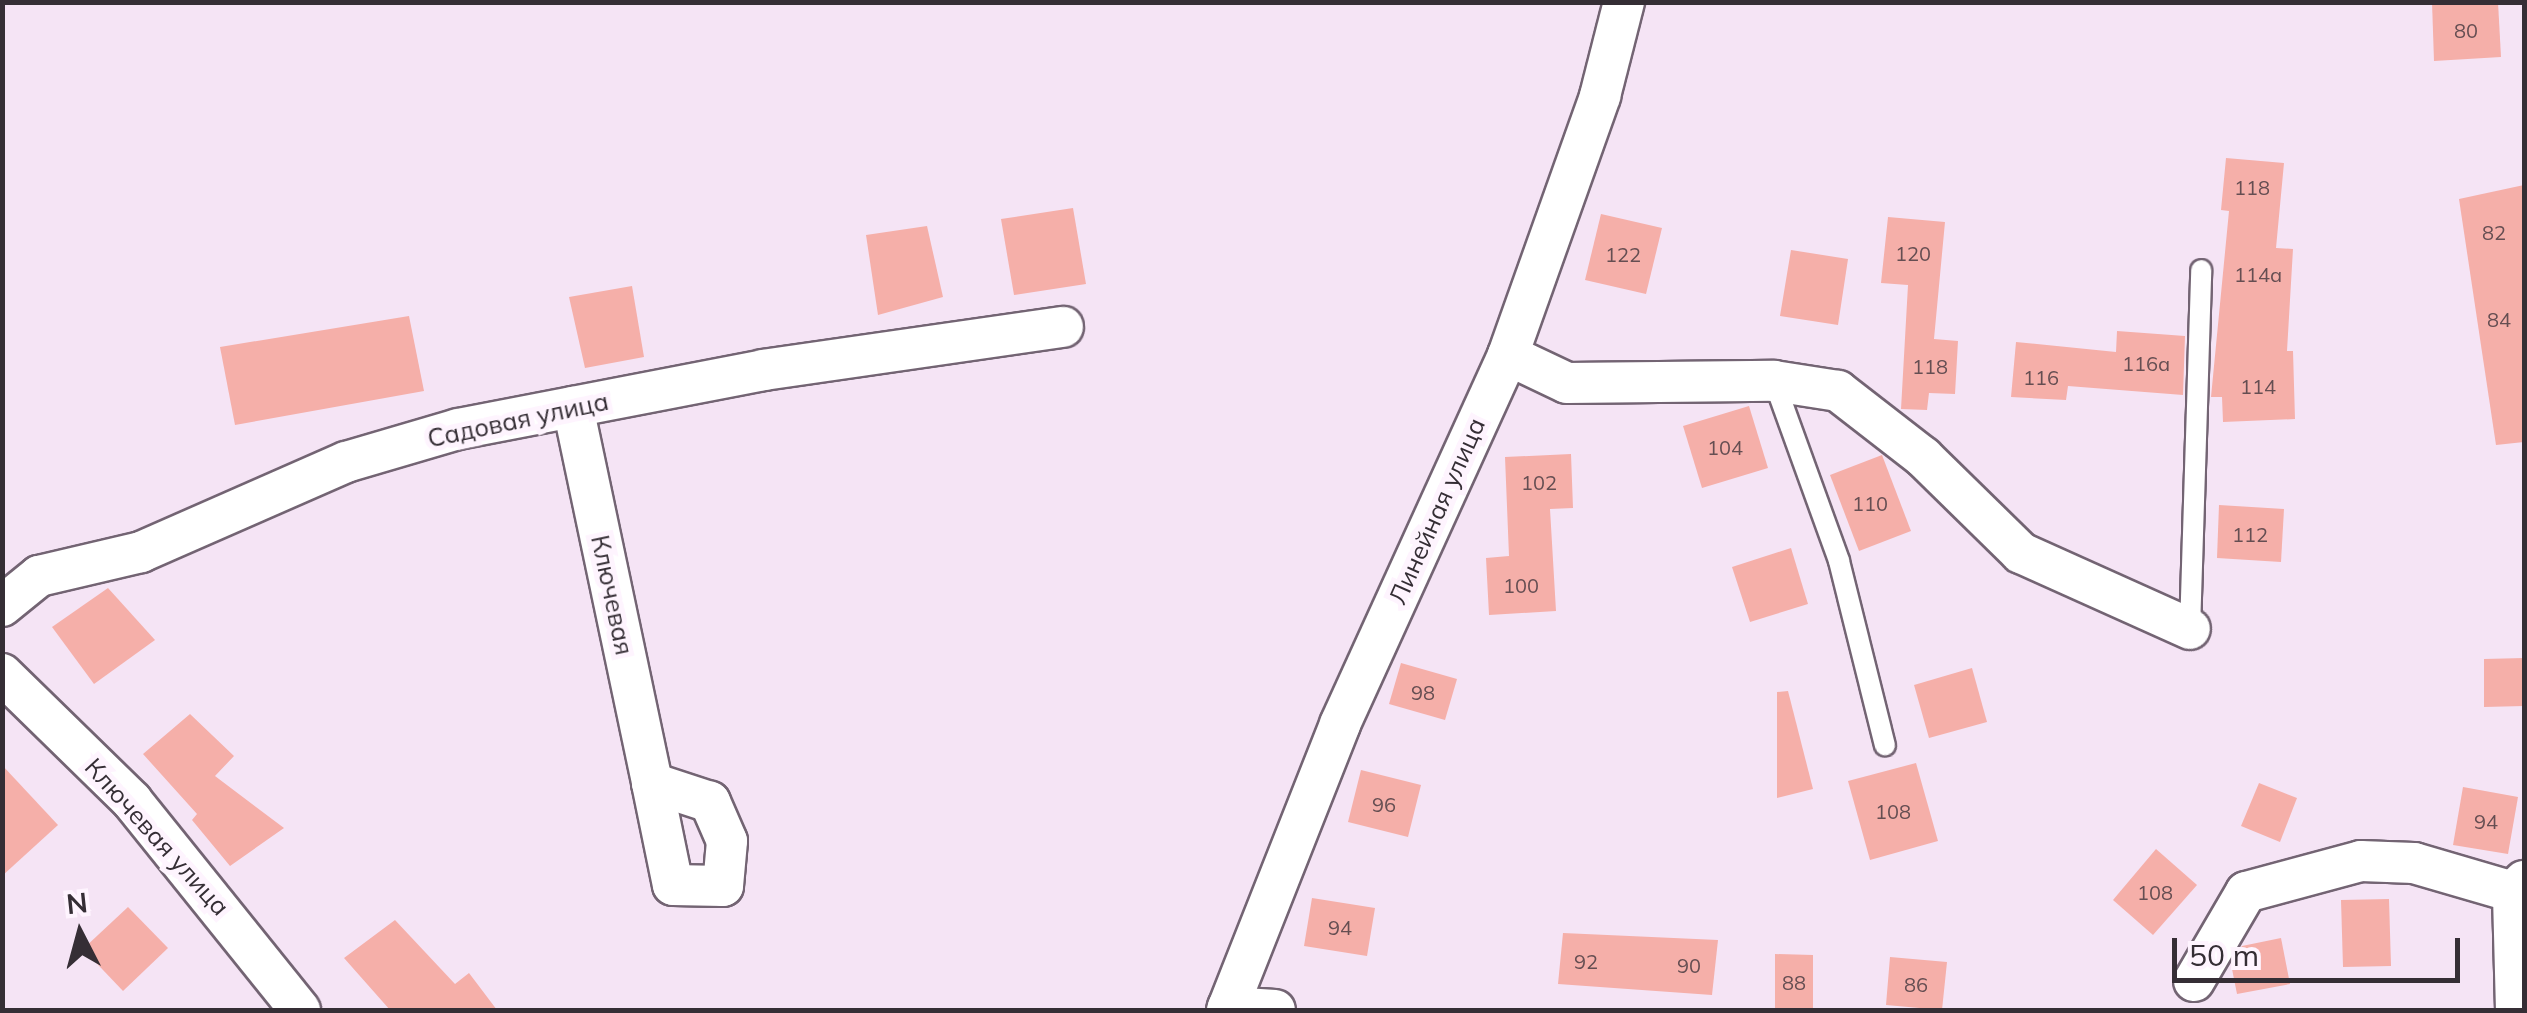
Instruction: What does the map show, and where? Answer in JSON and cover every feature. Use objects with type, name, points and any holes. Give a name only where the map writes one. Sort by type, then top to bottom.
[{"type":"street","name":"Линейная улица","points":[[1228,1009],[1340,724],[1508,355],[1600,96],[1624,2]]},
{"type":"street","name":"Садовая улица","points":[[2,606],[39,576],[141,552],[346,462],[573,406],[1063,327]]},
{"type":"street","points":[[1508,355],[1568,382],[1774,382],[1838,391],[1923,456],[2020,552],[2190,630]]},
{"type":"street","name":"Ключевая","points":[[573,406],[652,783]]},
{"type":"street","name":"Ключевая улица","points":[[2,674],[132,801],[300,1010]]},
{"type":"street","points":[[2194,981],[2246,892],[2361,862],[2414,863],[2519,886],[2516,1010]]},
{"type":"street","points":[[1228,1009],[1275,1010]]},
{"type":"lane","points":[[2190,630],[2202,270]]},
{"type":"lane","points":[[1774,382],[1840,561],[1885,745]]},
{"type":"building","points":[[2432,2],[2498,2],[2501,57],[2434,61]]},
{"type":"building","points":[[2226,158],[2284,163],[2276,248],[2293,249],[2287,351],[2293,351],[2295,419],[2223,422],[2222,397],[2211,397],[2229,211],[2221,210]]},
{"type":"building","points":[[2524,185],[2524,442],[2496,445],[2459,199]]},
{"type":"building","points":[[1073,208],[1086,284],[1014,295],[1001,219]]},
{"type":"building","points":[[1601,214],[1662,228],[1646,294],[1585,280]]},
{"type":"building","points":[[1888,217],[1945,222],[1934,339],[1958,341],[1955,394],[1929,393],[1927,410],[1901,409],[1908,285],[1881,283]]},
{"type":"building","points":[[927,226],[943,297],[878,315],[866,235]]},
{"type":"building","points":[[1791,250],[1848,259],[1838,325],[1780,316]]},
{"type":"building","points":[[632,286],[644,357],[585,368],[569,297]]},
{"type":"building","points":[[409,316],[424,391],[235,425],[220,347]]},
{"type":"building","points":[[2117,331],[2185,336],[2183,395],[2068,386],[2066,400],[2011,397],[2016,342],[2116,352]]},
{"type":"building","points":[[1749,406],[1768,468],[1702,488],[1683,426]]},
{"type":"building","points":[[1571,454],[1573,508],[1550,509],[1556,611],[1489,615],[1486,558],[1509,556],[1505,457]]},
{"type":"building","points":[[1882,455],[1911,531],[1859,551],[1830,475]]},
{"type":"building","points":[[2219,505],[2284,509],[2281,562],[2217,558]]},
{"type":"building","points":[[1791,548],[1808,604],[1750,622],[1732,567]]},
{"type":"building","points":[[108,588],[155,640],[94,684],[52,627]]},
{"type":"building","points":[[2524,658],[2524,706],[2484,707],[2484,659]]},
{"type":"building","points":[[1401,663],[1457,679],[1445,720],[1389,704]]},
{"type":"building","points":[[1972,668],[1987,722],[1929,738],[1914,685]]},
{"type":"building","points":[[1788,691],[1813,789],[1777,798],[1777,692]]},
{"type":"building","points":[[190,714],[234,756],[215,776],[284,828],[230,866],[192,820],[197,814],[143,754]]},
{"type":"building","points":[[1916,763],[1938,841],[1870,860],[1848,781]]},
{"type":"building","points":[[2,765],[58,825],[2,876]]},
{"type":"building","points":[[1361,770],[1421,785],[1408,837],[1348,822]]},
{"type":"building","points":[[2259,783],[2297,798],[2280,842],[2241,826]]},
{"type":"building","points":[[2463,787],[2518,797],[2508,854],[2453,845]]},
{"type":"building","points":[[2156,849],[2197,885],[2153,935],[2113,900]]},
{"type":"building","points":[[1312,898],[1375,908],[1367,956],[1304,946]]},
{"type":"building","points":[[2389,899],[2391,966],[2343,967],[2341,900]]},
{"type":"building","points":[[128,907],[168,948],[123,991],[83,949]]},
{"type":"building","points":[[395,920],[455,984],[469,973],[497,1010],[390,1010],[344,958]]},
{"type":"building","points":[[1563,933],[1718,940],[1712,995],[1558,984]]},
{"type":"building","points":[[2281,938],[2290,984],[2237,994],[2231,964],[2242,946]]},
{"type":"building","points":[[1775,954],[1813,955],[1813,1009],[1775,1009]]},
{"type":"building","points":[[1890,957],[1947,962],[1942,1010],[1886,1005]]}]
